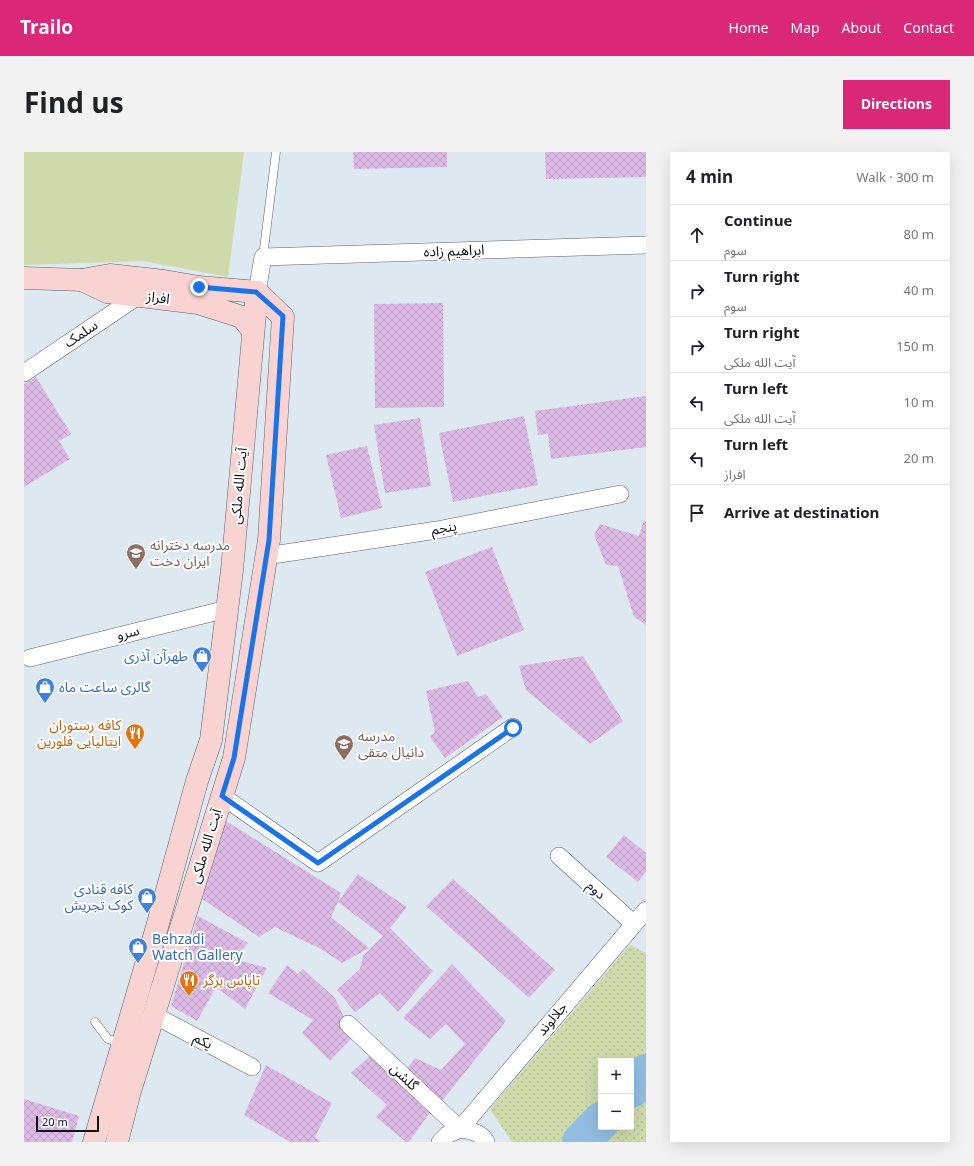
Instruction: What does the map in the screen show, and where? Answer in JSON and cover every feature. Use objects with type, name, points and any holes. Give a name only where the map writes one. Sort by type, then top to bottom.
[{"type":"street","name":"ابراهیم زاده","points":[[263,257],[646,245]]},
{"type":"street","name":"آیت الله ملکی","points":[[94,1142],[157,928],[197,781],[211,740],[227,609],[256,292],[263,257]]},
{"type":"street","name":"افراز","points":[[24,278],[82,280],[110,275],[164,281],[199,287],[256,292]]},
{"type":"street","name":"افراز","points":[[82,280],[107,292],[198,303],[242,316],[253,330]]},
{"type":"street","name":"آیت الله ملکی","points":[[117,1142],[154,1015],[234,758],[269,540],[283,316],[256,292]]},
{"type":"street","name":"سلمک","points":[[24,373],[138,296]]},
{"type":"street","name":"پنجم","points":[[266,556],[437,530],[620,494]]},
{"type":"street","name":"سرو","points":[[30,658],[227,609]]},
{"type":"street","points":[[222,796],[318,863],[513,728]]},
{"type":"street","name":"دوم","points":[[559,856],[634,924]]},
{"type":"street","name":"جلالوند","points":[[440,1142],[447,1134],[460,1129],[646,910]]},
{"type":"street","name":"یکم","points":[[154,1015],[252,1067]]},
{"type":"street","name":"گلشن","points":[[348,1024],[460,1129]]},
{"type":"street","points":[[460,1129],[473,1131],[485,1139],[486,1142]]},
{"type":"lane","points":[[263,257],[276,152]]},
{"type":"lane","points":[[95,1022],[108,1039],[122,1043]]},
{"type":"green space","points":[[24,152],[244,152],[228,277],[143,261],[24,265]]},
{"type":"green space","points":[[630,945],[646,953],[646,1057],[634,1070],[634,1058],[598,1058],[598,1109],[568,1142],[512,1142],[490,1109]]},
{"type":"green space","points":[[646,1081],[646,1142],[591,1142],[602,1130],[634,1130],[634,1095]]},
{"type":"building","points":[[353,152],[447,152],[447,167],[354,169]]},
{"type":"building","points":[[545,152],[646,152],[646,177],[546,179]]},
{"type":"building","points":[[443,303],[444,407],[375,408],[374,304]]},
{"type":"building","points":[[36,377],[71,434],[59,441],[70,459],[24,487],[24,384]]},
{"type":"building","points":[[646,396],[646,447],[551,459],[548,434],[538,435],[535,411]]},
{"type":"building","points":[[524,416],[538,485],[453,502],[439,433]]},
{"type":"building","points":[[420,418],[431,486],[385,493],[374,425]]},
{"type":"building","points":[[367,446],[382,508],[341,518],[326,455]]},
{"type":"building","points":[[644,520],[646,522],[646,625],[634,617],[618,566],[606,565],[594,535],[600,524],[639,536]]},
{"type":"building","points":[[492,547],[524,630],[457,656],[425,572]]},
{"type":"building","points":[[583,656],[623,721],[590,744],[526,690],[519,666]]},
{"type":"building","points":[[468,681],[478,697],[486,694],[503,717],[445,758],[430,737],[435,732],[426,691]]},
{"type":"building","points":[[226,821],[341,893],[331,917],[369,948],[342,963],[321,949],[275,927],[259,937],[202,899]]},
{"type":"building","points":[[624,835],[646,853],[646,872],[638,882],[606,857]]},
{"type":"building","points":[[358,874],[407,907],[390,928],[433,971],[398,1012],[380,993],[355,1012],[337,990],[360,969],[363,956],[383,936],[338,902]]},
{"type":"building","points":[[453,879],[555,970],[529,998],[426,906]]},
{"type":"building","points":[[198,916],[248,943],[234,959],[267,968],[245,1009],[216,987],[197,1021],[171,1006]]},
{"type":"building","points":[[452,964],[506,1021],[442,1101],[407,1069],[415,1058],[441,1070],[465,1044],[446,1024],[430,1039],[403,1018]]},
{"type":"building","points":[[287,965],[298,974],[303,969],[335,998],[353,1037],[330,1061],[302,1033],[313,1020],[268,993]]},
{"type":"building","points":[[373,1053],[435,1105],[409,1142],[406,1142],[376,1117],[387,1105],[351,1073]]},
{"type":"building","points":[[266,1065],[332,1103],[315,1137],[321,1142],[290,1142],[244,1115]]},
{"type":"building","points":[[24,1099],[79,1116],[72,1142],[24,1142]]},
{"type":"waterway","points":[[634,1086],[646,1073]]},
{"type":"waterway","points":[[581,1142],[598,1124]]},
{"type":"place","name":"مدرسه دخترانه ایران دخت","points":[[136,570]]},
{"type":"place","name":"طهرآن آذری","points":[[202,673]]},
{"type":"place","name":"گالری ساعت ماه","points":[[45,704]]},
{"type":"place","name":"کافه رستوران ایتالیایی فلورین","points":[[135,750]]},
{"type":"place","name":"مدرسه دانیال متقی","points":[[344,761]]},
{"type":"place","name":"کافه قنادی کوک تجریش","points":[[147,914]]},
{"type":"place","name":"Behzadi Watch Gallery","points":[[138,964]]},
{"type":"place","name":"تاپاس برگر","points":[[189,997]]},
{"type":"route","points":[[199,287],[256,292],[283,316],[269,540],[234,758],[222,796],[318,863],[513,728]]}]
